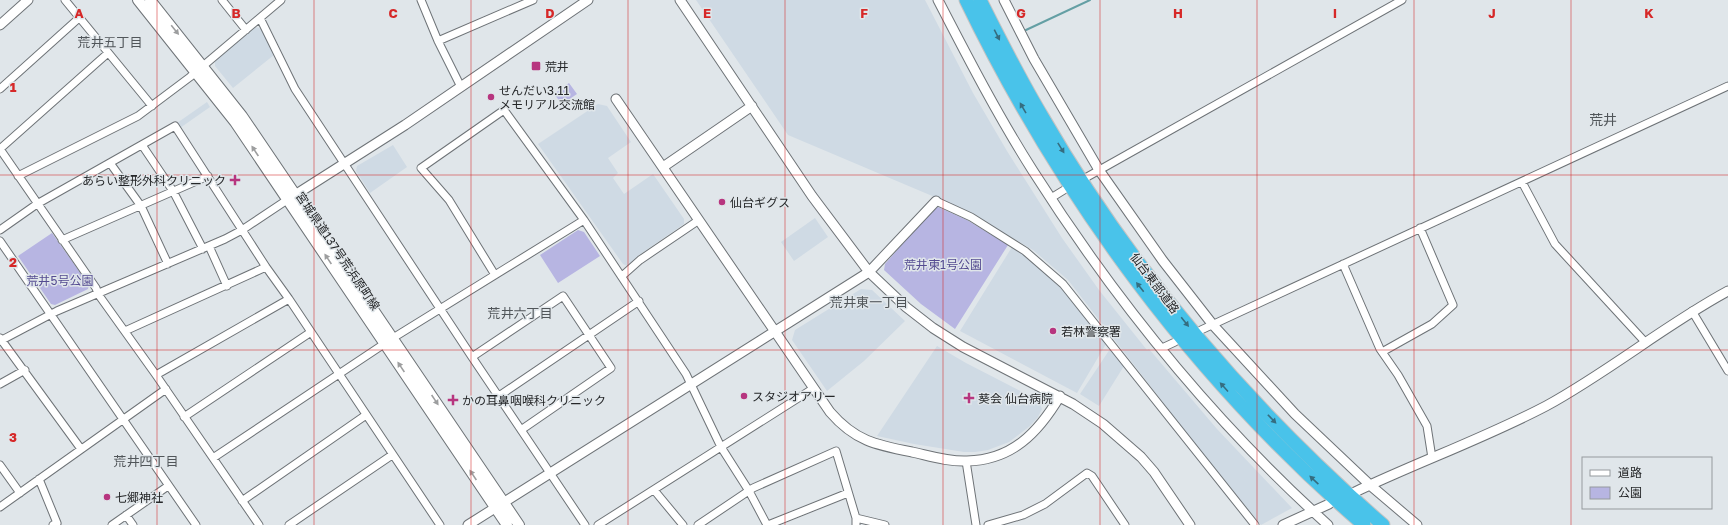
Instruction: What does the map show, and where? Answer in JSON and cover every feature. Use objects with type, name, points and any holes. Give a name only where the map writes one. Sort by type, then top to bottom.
[{"type":"highway","name":"仙台東部道路","points":[[966,0],[1009,84],[1057,165],[1108,243],[1139,285],[1176,331],[1245,411],[1300,466],[1364,525]]},
{"type":"highway","name":"仙台東部道路","points":[[980,0],[1043,119],[1119,235],[1149,277],[1217,360],[1255,402],[1314,462],[1383,525]]},
{"type":"main road","name":"宮城県道137号荒浜原町線","points":[[138,0],[200,69]]},
{"type":"main road","name":"宮城県道137号荒浜原町線","points":[[150,0],[200,69],[235,122],[292,197],[499,504],[519,525]]},
{"type":"main road","name":"宮城県道137号荒浜原町線","points":[[499,504],[507,525]]},
{"type":"street","points":[[0,25],[28,0]]},
{"type":"street","points":[[65,0],[152,106]]},
{"type":"street","points":[[222,0],[246,30]]},
{"type":"street","points":[[18,176],[138,116],[200,69],[281,0]]},
{"type":"street","points":[[421,0],[438,41],[461,87]]},
{"type":"street","points":[[438,41],[534,0]]},
{"type":"street","points":[[80,449],[25,370],[1,340],[51,314],[206,248],[242,230],[405,125],[588,0]]},
{"type":"street","points":[[680,0],[812,196],[869,272],[906,307],[933,328],[969,351],[1060,396],[1103,424],[1141,457],[1154,472],[1190,525]]},
{"type":"street","points":[[938,0],[1004,123],[1080,242],[1122,299],[1233,431],[1328,525]]},
{"type":"street","points":[[1004,0],[1034,59],[1099,170],[1163,261],[1213,325],[1295,414],[1370,485],[1417,525]]},
{"type":"street","points":[[1087,177],[1402,0]]},
{"type":"street","points":[[0,89],[79,18]]},
{"type":"street","points":[[260,18],[295,88],[440,309],[586,525]]},
{"type":"street","points":[[108,53],[0,149],[96,288],[98,294],[260,525]]},
{"type":"street","points":[[1201,330],[1728,86]]},
{"type":"street","points":[[616,99],[838,422],[864,440],[886,447],[943,459],[966,462],[992,458],[1006,453],[1022,444],[1040,426],[1060,396]]},
{"type":"street","points":[[663,167],[752,106]]},
{"type":"street","points":[[495,275],[449,200],[421,168],[504,110],[584,220],[686,374],[721,448],[749,491],[767,525],[848,492]]},
{"type":"street","points":[[0,230],[37,204],[175,126],[266,267],[440,525]]},
{"type":"street","points":[[142,145],[173,191],[227,286]]},
{"type":"street","points":[[110,163],[141,206],[168,264]]},
{"type":"street","points":[[62,240],[208,176]]},
{"type":"street","points":[[1522,182],[1555,244],[1646,343]]},
{"type":"street","points":[[1051,198],[1064,190]]},
{"type":"street","points":[[468,525],[499,504],[869,272],[936,201],[971,217],[1025,251],[1063,284],[1255,525]]},
{"type":"street","points":[[213,458],[389,341],[584,220]]},
{"type":"street","points":[[622,276],[640,260],[699,220]]},
{"type":"street","points":[[1382,352],[1432,324],[1453,305],[1420,228]]},
{"type":"street","points":[[0,241],[196,525]]},
{"type":"street","points":[[1343,264],[1382,352],[1398,375],[1427,426],[1432,458]]},
{"type":"street","points":[[125,331],[266,267]]},
{"type":"street","points":[[1356,492],[1546,406],[1598,376],[1692,311],[1728,291]]},
{"type":"street","points":[[472,357],[563,296],[611,368],[521,430]]},
{"type":"street","points":[[156,375],[289,299]]},
{"type":"street","points":[[499,396],[639,301]]},
{"type":"street","points":[[1692,311],[1728,371]]},
{"type":"street","points":[[184,417],[311,332]]},
{"type":"street","points":[[1162,348],[1175,342]]},
{"type":"street","points":[[0,384],[25,370]]},
{"type":"street","points":[[598,525],[814,388]]},
{"type":"street","points":[[0,507],[166,389]]},
{"type":"street","points":[[242,501],[366,415]]},
{"type":"street","points":[[698,525],[709,522],[749,491],[836,451],[856,521],[885,525]]},
{"type":"street","points":[[289,525],[392,455]]},
{"type":"street","points":[[966,462],[976,525]]},
{"type":"street","points":[[0,465],[20,493]]},
{"type":"street","points":[[988,525],[1023,515],[1045,504],[1087,473],[1092,476],[1125,525]]},
{"type":"street","points":[[39,479],[58,523],[53,525]]},
{"type":"street","points":[[112,525],[168,486]]},
{"type":"street","points":[[654,490],[683,525]]},
{"type":"street","points":[[1283,525],[1329,504]]},
{"type":"street","points":[[126,515],[133,525]]},
{"type":"shaded area","points":[[696,0],[925,0],[973,93],[1007,151],[1062,238],[1099,290],[1147,350],[1149,349],[1217,429],[1292,508],[1261,525],[1193,441],[1068,280],[1033,250],[963,209],[788,135]]},
{"type":"shaded area","points":[[255,27],[263,29],[274,55],[233,88],[215,66],[215,61]]},
{"type":"shaded area","points":[[207,102],[210,107],[180,128],[177,123]]},
{"type":"shaded area","points":[[598,104],[607,106],[631,142],[608,158],[618,173],[613,178],[624,194],[653,174],[684,219],[684,224],[639,255],[627,266],[623,264],[538,144]]},
{"type":"shaded area","points":[[393,145],[407,167],[370,193],[356,171],[357,166]]},
{"type":"shaded area","points":[[815,218],[828,237],[794,261],[781,242]]},
{"type":"shaded area","points":[[1012,247],[1024,255],[1061,288],[1106,344],[1077,393],[960,331]]},
{"type":"shaded area","points":[[861,289],[872,290],[905,321],[864,361],[827,391],[792,340],[795,330]]},
{"type":"shaded area","name":"葵会 仙台病院","points":[[937,346],[966,363],[1038,400],[1042,409],[1038,417],[1030,426],[1009,442],[988,450],[975,452],[964,452],[914,444],[877,436]]},
{"type":"shaded area","points":[[1110,349],[1124,366],[1099,406],[1080,394]]},
{"type":"green space","points":[[569,83],[577,94],[562,104],[554,94]]},
{"type":"green space","name":"荒井東1号公園","points":[[938,207],[967,220],[1008,245],[955,329],[921,304],[884,270],[885,264],[933,209]]},
{"type":"green space","points":[[578,230],[584,232],[600,256],[558,283],[540,255]]},
{"type":"green space","name":"荒井5号公園","points":[[52,233],[89,285],[88,289],[55,305],[51,304],[18,256]]},
{"type":"waterway","points":[[1026,30],[1090,0]]},
{"type":"place","name":"荒井","points":[[536,66]]},
{"type":"place","name":"せんだい3.11 メモリアル交流館","points":[[491,97]]},
{"type":"place","name":"あらい整形外科クリニック","points":[[235,180]]},
{"type":"place","name":"仙台ギグス","points":[[722,202]]},
{"type":"place","name":"若林警察署","points":[[1053,331]]},
{"type":"place","name":"スタジオアリー","points":[[744,396]]},
{"type":"place","name":"葵会 仙台病院","points":[[969,398]]},
{"type":"place","name":"かの耳鼻咽喉科クリニック","points":[[453,400]]},
{"type":"place","name":"七郷神社","points":[[107,497]]},
{"type":"district","name":"荒井五丁目","points":[[110,42]]},
{"type":"district","name":"荒井","points":[[1603,119]]},
{"type":"district","name":"荒井東一丁目","points":[[869,302]]},
{"type":"district","name":"荒井六丁目","points":[[520,313]]},
{"type":"district","name":"荒井四丁目","points":[[146,461]]}]
